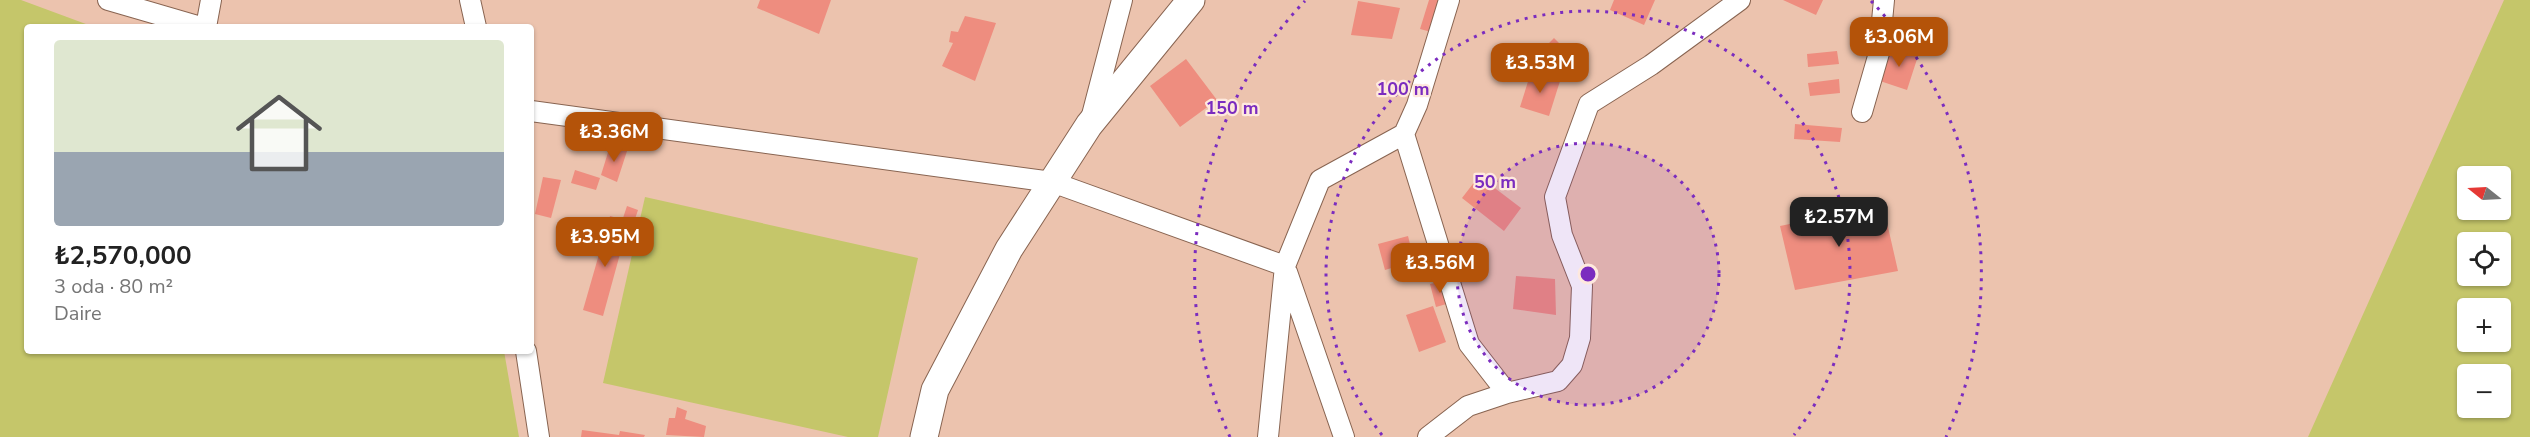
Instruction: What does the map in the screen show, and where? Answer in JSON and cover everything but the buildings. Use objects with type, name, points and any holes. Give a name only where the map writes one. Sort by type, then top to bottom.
[{"type":"main road","points":[[924,437],[935,390],[1009,249],[1089,125],[1191,0]]},
{"type":"street","points":[[108,0],[191,24]]},
{"type":"street","points":[[207,24],[211,0]]},
{"type":"street","points":[[470,0],[475,24]]},
{"type":"street","points":[[1089,125],[1122,0]]},
{"type":"street","points":[[1268,437],[1285,266],[1320,180],[1404,134],[1418,105],[1449,0]]},
{"type":"street","points":[[1428,437],[1468,406],[1507,393],[1558,381],[1572,365],[1580,338],[1582,286],[1562,235],[1555,197],[1589,104],[1651,65],[1740,0]]},
{"type":"street","points":[[1862,112],[1879,53],[1884,0]]},
{"type":"street","points":[[534,111],[1053,182],[1285,266]]},
{"type":"street","points":[[1404,134],[1469,344],[1507,393]]},
{"type":"street","points":[[1285,266],[1344,437]]},
{"type":"street","points":[[526,354],[539,437]]},
{"type":"shaded area","points":[[0,0],[21,0],[86,24],[24,24],[24,354],[505,354],[519,437],[0,437]]},
{"type":"shaded area","points":[[2504,0],[2530,0],[2530,437],[2308,437]]},
{"type":"shaded area","points":[[645,197],[918,258],[878,437],[848,437],[603,383]]}]
